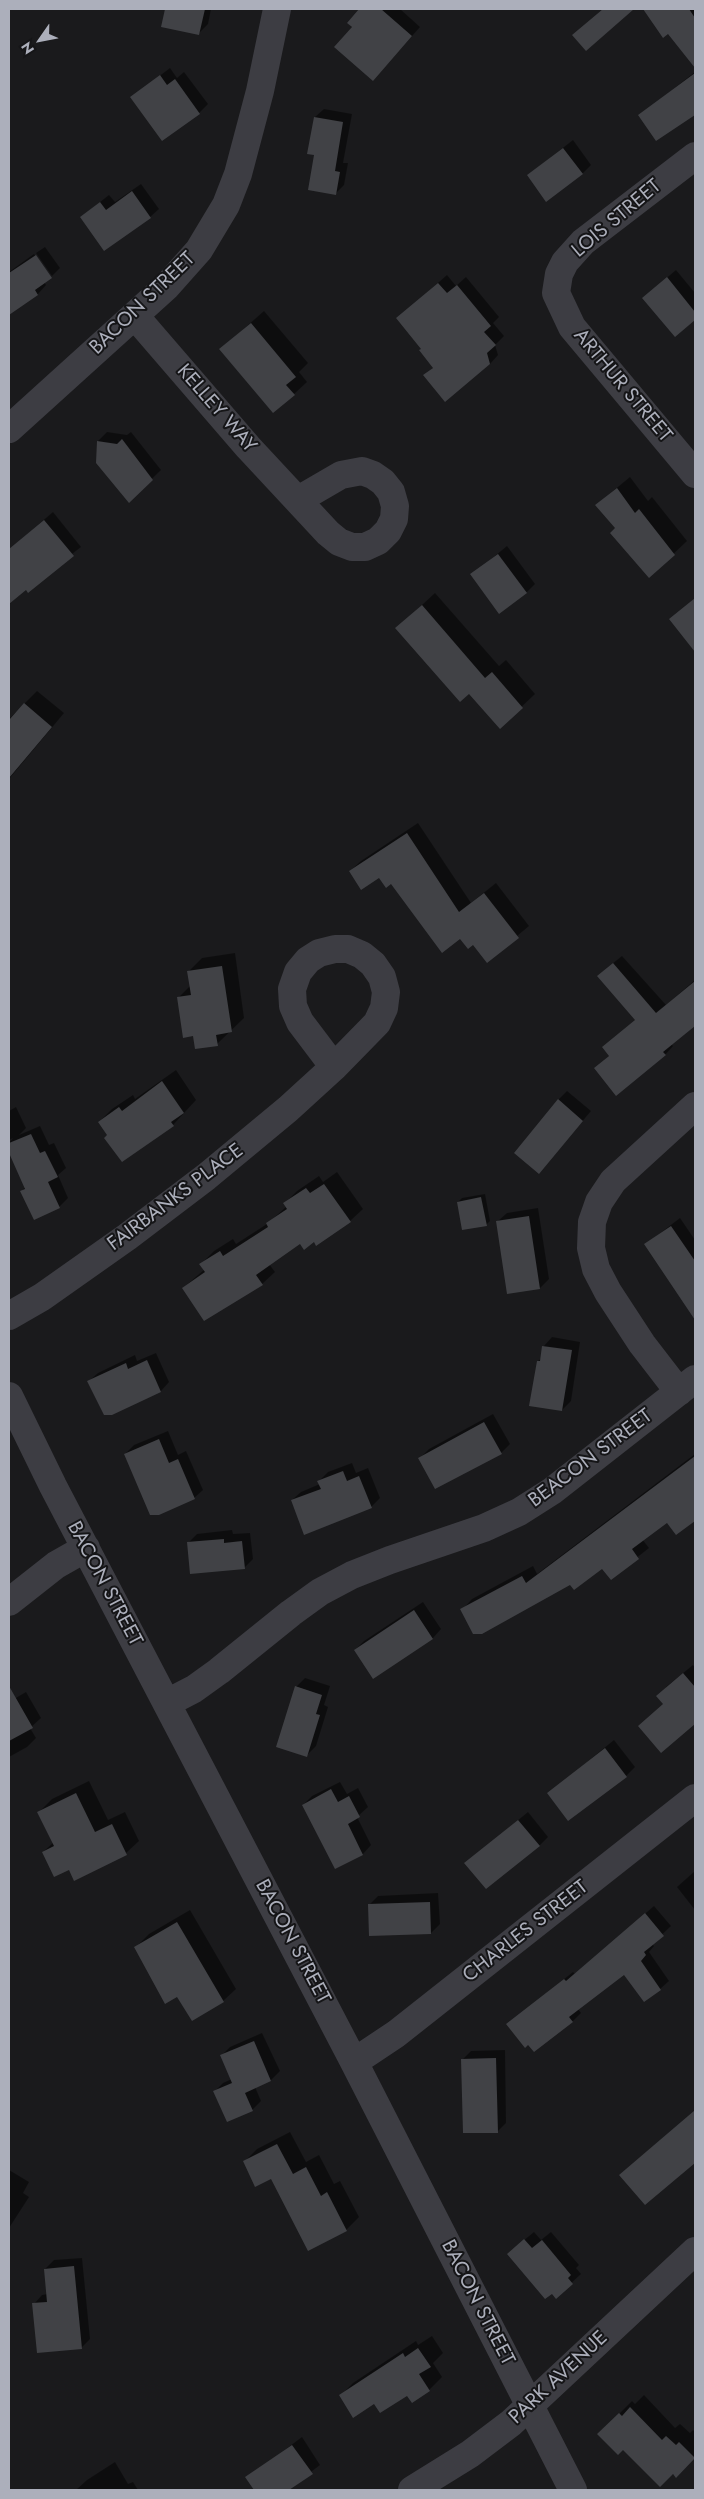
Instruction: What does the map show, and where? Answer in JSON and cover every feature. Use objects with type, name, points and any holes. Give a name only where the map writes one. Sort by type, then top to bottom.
[{"type":"street","name":"BACON STREET","points":[[9,429],[167,286],[198,250],[226,204],[238,174],[258,100],[276,9]]},
{"type":"street","name":"LOIS STREET","points":[[556,293],[559,274],[566,262],[584,242],[695,156]]},
{"type":"street","name":"ARTHUR STREET","points":[[556,293],[572,327],[695,474]]},
{"type":"street","name":"KELLEY WAY","points":[[135,316],[298,500]]},
{"type":"street","name":"FAIRBANKS PLACE","points":[[9,1316],[42,1297],[186,1192],[288,1109],[334,1067]]},
{"type":"street","name":"BEACON STREET","points":[[167,1703],[194,1689],[219,1671],[291,1612],[320,1592],[352,1575],[484,1528],[519,1512],[584,1468],[687,1386],[642,1344],[608,1292],[596,1269],[591,1248],[592,1222],[599,1202],[613,1182],[695,1106]]},
{"type":"street","name":"BACON STREET","points":[[9,1396],[573,2490]]},
{"type":"street","points":[[9,1602],[56,1565],[86,1548]]},
{"type":"street","name":"CHARLES STREET","points":[[354,2062],[396,2034],[695,1798]]},
{"type":"street","name":"PARK AVENUE","points":[[412,2490],[491,2439],[530,2406],[695,2250]]},
{"type":"building","points":[[165,9],[205,9],[199,35],[161,27]]},
{"type":"building","points":[[359,9],[381,9],[412,36],[373,81],[334,47],[352,27],[347,23]]},
{"type":"building","points":[[603,9],[634,9],[586,51],[572,35]]},
{"type":"building","points":[[643,9],[689,9],[695,18],[695,68],[668,34],[663,38]]},
{"type":"building","points":[[695,73],[695,115],[656,141],[638,115]]},
{"type":"building","points":[[160,75],[167,85],[175,79],[200,114],[162,141],[130,97]]},
{"type":"building","points":[[314,117],[343,122],[335,171],[340,172],[336,195],[308,190],[314,155],[307,154]]},
{"type":"building","points":[[563,148],[583,174],[546,202],[527,175]]},
{"type":"building","points":[[132,191],[151,218],[104,251],[80,217],[100,202],[106,210]]},
{"type":"building","points":[[36,255],[52,278],[35,290],[38,295],[9,315],[9,273]]},
{"type":"building","points":[[667,277],[695,312],[695,320],[675,337],[642,298]]},
{"type":"building","points":[[438,283],[447,293],[457,285],[491,326],[484,332],[496,345],[487,353],[490,364],[445,402],[423,375],[433,368],[419,350],[421,349],[396,318]]},
{"type":"building","points":[[251,323],[296,377],[286,385],[295,395],[273,413],[219,349]]},
{"type":"building","points":[[122,439],[153,480],[129,503],[96,463],[97,441],[117,444]]},
{"type":"building","points":[[617,488],[635,513],[639,509],[675,555],[649,578],[610,533],[615,528],[595,505]]},
{"type":"building","points":[[44,520],[74,556],[28,593],[26,590],[9,604],[9,549]]},
{"type":"building","points":[[498,554],[527,593],[499,614],[470,574]]},
{"type":"building","points":[[695,598],[695,652],[669,619]]},
{"type":"building","points":[[422,605],[485,678],[492,672],[523,708],[500,729],[469,694],[460,702],[395,628]]},
{"type":"building","points":[[24,703],[52,727],[9,778],[9,720]]},
{"type":"building","points":[[407,833],[459,912],[484,893],[519,938],[487,963],[473,945],[468,949],[460,939],[442,953],[391,884],[386,888],[379,878],[361,890],[349,871]]},
{"type":"building","points":[[613,963],[656,1013],[695,981],[695,1026],[663,1052],[666,1055],[616,1096],[594,1068],[609,1056],[602,1047],[635,1020],[597,976]]},
{"type":"building","points":[[222,966],[232,1032],[216,1035],[218,1046],[195,1049],[193,1036],[183,1038],[177,997],[191,995],[187,971]]},
{"type":"building","points":[[162,1081],[184,1113],[171,1122],[174,1126],[122,1162],[104,1138],[107,1135],[98,1122],[119,1107],[122,1111]]},
{"type":"building","points":[[558,1099],[583,1121],[539,1174],[514,1153]]},
{"type":"building","points":[[31,1134],[40,1153],[45,1151],[58,1177],[48,1182],[60,1208],[34,1220],[20,1191],[25,1189],[9,1153],[9,1143]]},
{"type":"building","points":[[324,1184],[351,1222],[316,1246],[314,1242],[304,1250],[300,1244],[256,1275],[263,1285],[204,1321],[182,1288],[205,1272],[199,1264],[220,1251],[223,1256],[268,1227],[266,1223],[287,1209],[283,1203],[306,1188],[310,1193]]},
{"type":"building","points":[[481,1197],[487,1226],[462,1230],[457,1202]]},
{"type":"building","points":[[529,1216],[540,1289],[507,1294],[496,1221]]},
{"type":"building","points":[[671,1226],[695,1261],[695,1320],[644,1244]]},
{"type":"building","points":[[542,1346],[572,1350],[562,1411],[529,1406],[537,1361],[540,1361]]},
{"type":"building","points":[[147,1360],[161,1392],[112,1415],[104,1415],[87,1381],[126,1363],[128,1369]]},
{"type":"building","points":[[484,1422],[502,1454],[435,1489],[418,1458]]},
{"type":"building","points":[[159,1439],[169,1463],[178,1459],[195,1499],[159,1515],[150,1515],[124,1454]]},
{"type":"building","points":[[695,1456],[695,1521],[676,1535],[667,1523],[632,1549],[639,1559],[611,1580],[602,1569],[574,1590],[570,1585],[482,1634],[473,1634],[460,1609],[522,1576],[526,1583]]},
{"type":"building","points":[[343,1471],[347,1481],[359,1476],[372,1508],[304,1535],[291,1500],[321,1489],[317,1481]]},
{"type":"building","points":[[224,1539],[224,1543],[242,1541],[245,1569],[190,1574],[187,1542]]},
{"type":"building","points":[[414,1610],[433,1639],[373,1679],[354,1650]]},
{"type":"building","points":[[683,1673],[695,1687],[695,1724],[661,1753],[638,1726],[663,1704],[656,1696]]},
{"type":"building","points":[[9,1686],[33,1728],[9,1741]]},
{"type":"building","points":[[295,1686],[322,1695],[316,1714],[320,1715],[307,1757],[276,1747]]},
{"type":"building","points":[[605,1748],[627,1777],[568,1821],[547,1793]]},
{"type":"building","points":[[331,1789],[338,1802],[349,1796],[360,1817],[348,1824],[363,1855],[335,1869],[302,1805]]},
{"type":"building","points":[[76,1793],[95,1832],[112,1824],[127,1855],[74,1881],[69,1870],[54,1877],[42,1852],[54,1846],[37,1812]]},
{"type":"building","points":[[518,1820],[540,1846],[486,1889],[464,1863]]},
{"type":"building","points":[[430,1902],[431,1934],[369,1936],[368,1904]]},
{"type":"building","points":[[645,1913],[664,1936],[644,1952],[646,1955],[641,1961],[661,1990],[644,2002],[624,1975],[569,2017],[573,2022],[534,2052],[528,2045],[525,2048],[506,2024],[564,1979],[566,1981]]},
{"type":"building","points":[[177,1922],[224,2002],[192,2021],[177,1997],[165,2004],[134,1947]]},
{"type":"building","points":[[254,2041],[271,2081],[245,2093],[253,2111],[227,2122],[213,2091],[232,2083],[220,2055]]},
{"type":"building","points":[[496,2058],[498,2133],[463,2133],[461,2059]]},
{"type":"building","points":[[695,2110],[695,2163],[645,2205],[619,2175]]},
{"type":"building","points":[[277,2144],[293,2174],[306,2167],[321,2196],[327,2192],[347,2231],[308,2251],[271,2179],[255,2187],[243,2161]]},
{"type":"building","points":[[524,2239],[532,2248],[542,2240],[571,2275],[568,2278],[573,2284],[556,2299],[552,2294],[545,2299],[507,2254]]},
{"type":"building","points":[[74,2266],[82,2349],[37,2353],[32,2303],[47,2302],[44,2269]]},
{"type":"building","points":[[418,2348],[431,2367],[419,2374],[430,2391],[412,2403],[407,2396],[380,2413],[374,2404],[353,2418],[339,2395],[403,2353],[405,2357]]},
{"type":"building","points":[[630,2407],[662,2440],[666,2436],[676,2445],[679,2442],[695,2458],[676,2478],[673,2474],[660,2487],[623,2450],[618,2455],[597,2434],[619,2413],[622,2416]]},
{"type":"building","points":[[292,2445],[313,2474],[289,2490],[254,2490],[245,2477]]}]
